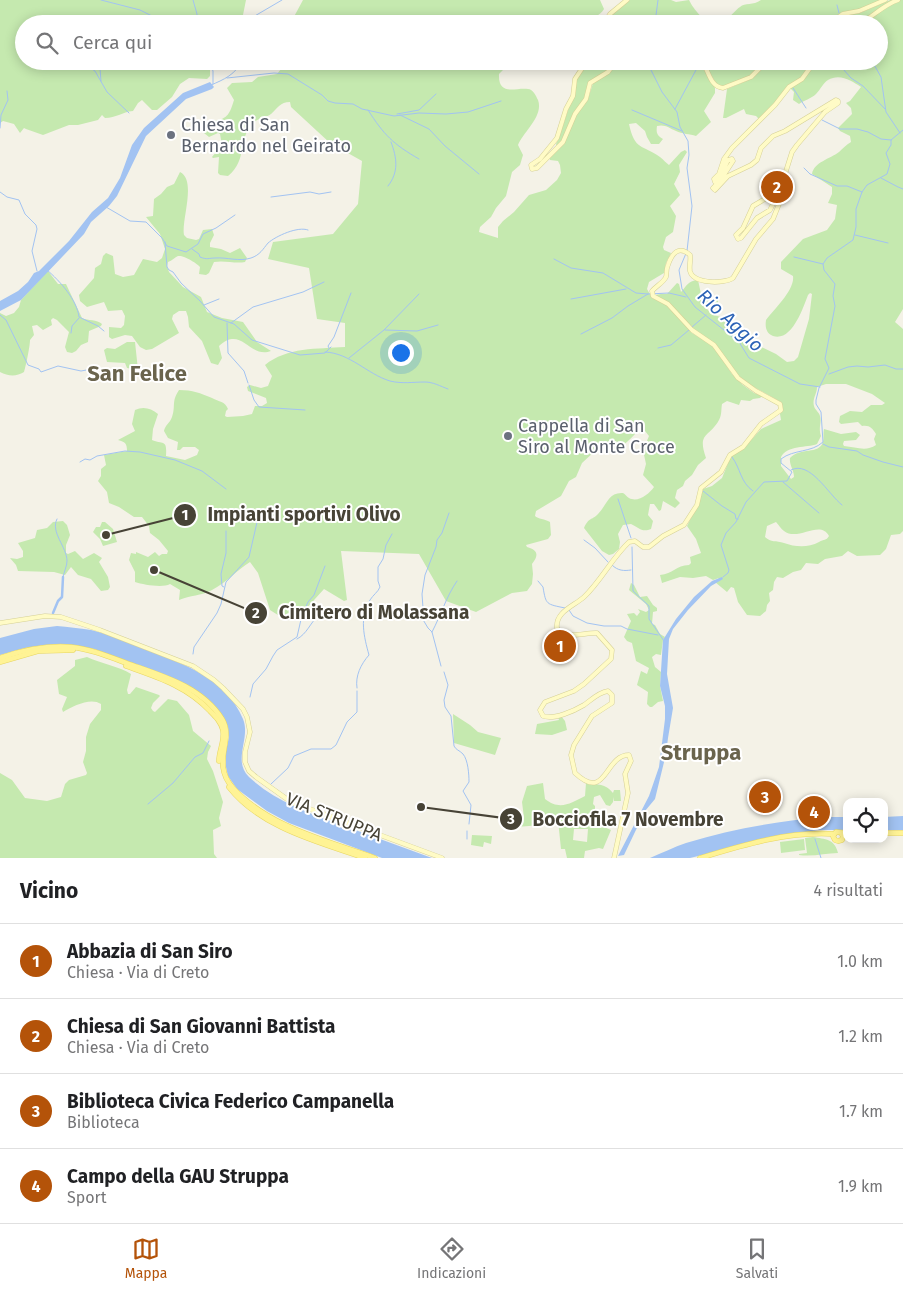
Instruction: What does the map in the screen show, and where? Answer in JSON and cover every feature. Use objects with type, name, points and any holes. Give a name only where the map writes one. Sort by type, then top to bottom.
[{"type":"main road","points":[[609,15],[627,0]]},
{"type":"main road","points":[[841,15],[859,11],[885,0]]},
{"type":"main road","points":[[874,15],[888,3],[898,0]]},
{"type":"main road","points":[[580,70],[574,79],[573,96],[566,109],[557,138],[540,159],[531,165],[532,169],[537,168],[563,142],[575,114],[586,98],[590,83],[609,70]]},
{"type":"main road","points":[[708,70],[714,84],[719,88],[750,77],[757,70]]},
{"type":"main road","points":[[614,858],[628,791],[625,772],[632,761],[631,757],[626,755],[614,762],[602,780],[594,783],[575,773],[571,755],[574,745],[592,716],[612,703],[612,695],[608,691],[603,692],[581,706],[561,714],[545,717],[541,714],[540,707],[545,702],[576,690],[611,659],[611,647],[597,633],[567,635],[561,633],[556,628],[558,619],[567,608],[580,601],[593,588],[610,563],[628,543],[634,541],[642,547],[649,547],[687,522],[697,505],[702,487],[721,472],[730,455],[743,447],[762,424],[780,412],[782,408],[780,404],[756,391],[738,378],[714,345],[691,329],[672,307],[654,297],[652,293],[653,289],[665,278],[668,265],[680,249],[687,252],[690,258],[690,271],[694,276],[713,283],[731,280],[741,268],[756,239],[773,219],[779,205],[776,202],[773,203],[768,211],[757,218],[740,239],[736,238],[736,234],[743,228],[753,206],[780,190],[792,152],[825,112],[838,103],[838,100],[785,131],[772,136],[761,148],[757,160],[728,176],[715,190],[713,188],[720,181],[733,161],[732,159],[728,160],[718,181],[715,182],[714,179],[719,174],[724,159],[732,148],[775,105],[789,87],[802,79],[808,70]]},
{"type":"main road","name":"VIA STRUPPA","points":[[0,623],[45,616],[61,617],[186,663],[214,680],[245,713],[250,732],[245,752],[245,762],[249,771],[256,777],[291,802],[442,858]]},
{"type":"main road","points":[[0,660],[38,651],[71,650],[84,652],[168,681],[186,690],[203,703],[220,722],[223,735],[219,752],[222,773],[227,784],[238,797],[274,823],[362,856],[375,858]]},
{"type":"main road","points":[[834,836],[836,832],[843,834]]},
{"type":"main road","points":[[888,833],[903,833]]},
{"type":"main road","points":[[700,858],[764,841],[812,834],[834,836],[838,841],[842,840],[843,837]]},
{"type":"green space","points":[[0,0],[246,0],[243,15],[15,15],[15,70],[210,70],[210,76],[207,79],[189,78],[180,84],[172,97],[157,110],[152,110],[142,100],[133,111],[109,118],[105,118],[102,115],[98,120],[78,125],[69,125],[43,135],[24,128],[20,133],[14,124],[3,121],[0,123]]},
{"type":"green space","points":[[303,0],[600,0],[604,9],[597,15],[295,15]]},
{"type":"green space","points":[[630,0],[671,0],[676,2],[689,0],[700,15],[611,15]]},
{"type":"green space","points":[[761,0],[881,0],[859,10],[839,15],[731,15],[744,5]]},
{"type":"green space","points":[[893,0],[870,15],[849,15],[860,13]]},
{"type":"green space","points":[[903,0],[903,309],[895,322],[903,329],[903,531],[900,534],[891,535],[886,549],[880,555],[857,556],[848,551],[842,556],[825,559],[818,564],[806,563],[801,570],[783,578],[777,577],[773,590],[769,593],[770,601],[766,611],[760,616],[747,615],[738,602],[734,588],[731,587],[727,592],[715,582],[719,578],[713,580],[706,576],[680,577],[662,583],[660,575],[681,566],[689,565],[691,563],[690,557],[701,553],[696,539],[687,526],[700,500],[703,489],[712,486],[722,478],[731,456],[745,447],[761,429],[781,420],[780,414],[783,407],[781,402],[752,386],[739,376],[715,344],[693,330],[669,303],[655,295],[667,294],[677,283],[681,292],[689,283],[698,280],[701,294],[718,300],[718,303],[707,304],[707,309],[712,314],[731,321],[755,336],[757,345],[776,354],[787,362],[794,361],[798,357],[809,319],[812,294],[808,295],[796,323],[786,334],[780,336],[771,335],[766,330],[766,320],[783,299],[793,281],[793,276],[781,269],[781,262],[803,239],[827,230],[835,219],[837,205],[828,203],[832,194],[832,187],[812,174],[816,166],[851,142],[850,136],[838,128],[852,114],[851,108],[846,103],[850,101],[861,87],[846,79],[832,78],[826,81],[814,96],[799,104],[793,100],[794,92],[790,88],[803,80],[810,70],[888,70],[888,15],[875,15],[885,8]],"holes":[[[826,384],[846,384],[872,394],[885,403],[882,405],[871,405],[862,412],[850,411],[840,416],[839,422],[841,424],[858,422],[862,426],[870,427],[876,434],[874,439],[876,445],[865,449],[844,446],[844,441],[856,440],[860,435],[856,432],[841,434],[824,429],[821,446],[790,458],[794,477],[791,479],[781,466],[781,457],[788,450],[817,444],[821,436],[820,418],[814,403],[817,387]],[[776,522],[783,530],[790,534],[820,530],[825,531],[829,536],[815,544],[806,546],[772,541],[765,537],[767,526]]]},
{"type":"green space","points":[[280,70],[503,70],[499,74],[501,86],[509,89],[530,89],[538,100],[539,106],[536,118],[518,145],[523,155],[520,165],[512,172],[506,196],[491,217],[480,227],[479,232],[498,238],[498,227],[529,195],[546,190],[557,180],[561,173],[560,165],[558,161],[550,160],[549,157],[564,144],[576,115],[589,96],[593,83],[610,70],[705,70],[715,88],[715,93],[704,111],[711,122],[696,136],[678,132],[665,126],[657,126],[657,134],[663,139],[659,144],[651,144],[645,131],[636,123],[629,124],[631,133],[637,143],[669,165],[681,152],[685,150],[687,152],[679,165],[680,172],[674,184],[680,195],[670,206],[676,216],[673,232],[666,237],[663,247],[664,250],[671,253],[664,273],[649,282],[647,289],[652,298],[667,305],[692,333],[716,350],[732,374],[743,385],[762,396],[750,401],[741,400],[739,405],[727,401],[722,404],[719,420],[704,439],[703,444],[706,458],[698,465],[683,486],[677,490],[675,498],[680,503],[675,508],[663,501],[659,511],[654,504],[650,504],[648,515],[653,521],[651,529],[640,529],[631,524],[623,525],[618,534],[619,549],[609,555],[602,551],[584,528],[587,522],[598,514],[614,495],[623,493],[629,498],[640,499],[654,487],[643,475],[646,464],[643,450],[649,436],[640,429],[616,450],[607,453],[595,451],[582,463],[576,477],[569,481],[561,496],[536,511],[535,516],[550,522],[551,535],[548,539],[526,545],[536,553],[536,558],[532,564],[532,584],[527,591],[512,593],[476,612],[446,601],[419,554],[341,551],[347,600],[344,601],[324,589],[296,620],[288,616],[281,617],[270,610],[258,573],[250,562],[212,590],[179,600],[180,590],[170,584],[158,586],[135,582],[135,572],[129,560],[131,553],[136,554],[136,552],[148,557],[155,552],[159,556],[167,554],[168,551],[150,533],[149,526],[142,517],[134,517],[109,503],[107,492],[98,481],[101,476],[101,469],[106,465],[104,455],[127,451],[125,443],[118,440],[135,431],[132,424],[135,410],[147,408],[158,414],[152,440],[165,445],[166,456],[185,460],[197,455],[199,450],[195,447],[183,447],[177,450],[178,442],[168,438],[164,431],[172,417],[175,398],[179,390],[196,392],[223,403],[228,409],[225,416],[227,417],[252,414],[255,406],[262,406],[267,403],[266,398],[248,391],[247,387],[250,385],[261,388],[268,386],[272,376],[265,365],[274,359],[293,352],[345,347],[345,323],[317,319],[309,268],[268,259],[273,242],[333,234],[358,204],[362,161],[330,143],[291,107],[290,102],[281,104],[269,115],[253,123],[245,136],[238,163],[228,176],[218,173],[219,157],[212,157],[222,145],[220,134],[209,137],[204,133],[214,121],[222,119],[230,112],[234,100],[227,88],[232,83],[252,82],[258,77],[277,74]]},
{"type":"green space","points":[[582,70],[608,70],[589,82],[585,98],[562,142],[557,147],[556,144],[574,96],[576,79]]},
{"type":"green space","points":[[708,70],[756,70],[750,76],[723,87],[717,85]]},
{"type":"green space","points":[[760,70],[807,70],[801,78],[759,119],[756,116],[746,114],[744,109],[723,118],[727,89],[751,79]]},
{"type":"green space","points":[[180,172],[185,176],[188,192],[184,235],[187,238],[196,240],[199,239],[203,230],[212,229],[214,235],[210,247],[230,253],[240,248],[247,258],[245,262],[214,262],[209,273],[206,275],[199,274],[200,267],[194,262],[178,256],[168,262],[169,272],[183,287],[201,297],[207,312],[222,318],[243,322],[257,342],[271,351],[257,351],[240,340],[234,339],[219,346],[222,358],[218,365],[211,363],[202,341],[189,327],[186,311],[179,311],[173,315],[172,319],[179,333],[152,349],[146,350],[140,347],[132,336],[125,335],[112,339],[109,337],[109,327],[121,328],[124,325],[125,316],[122,310],[108,311],[104,302],[87,307],[80,301],[79,295],[94,278],[95,268],[101,264],[106,253],[113,256],[115,274],[123,277],[134,275],[143,259],[157,262],[162,258],[165,249],[160,234],[146,217],[153,216],[154,199],[167,187],[174,184]]},
{"type":"green space","points":[[48,271],[58,284],[66,284],[82,318],[98,321],[102,324],[89,331],[88,342],[72,353],[67,352],[65,347],[69,332],[57,320],[53,318],[51,320],[52,325],[43,330],[37,325],[32,326],[34,335],[30,340],[24,372],[12,375],[0,372],[0,313],[6,316],[14,313],[19,307],[21,300]]},
{"type":"green space","points":[[127,342],[135,342],[138,370],[127,368],[125,363],[107,362],[104,350],[107,348],[115,349]]},
{"type":"green space","points":[[63,521],[67,525],[70,535],[66,545],[66,553],[75,551],[83,559],[94,553],[102,558],[99,562],[108,577],[110,587],[108,590],[101,591],[91,579],[78,575],[71,567],[65,575],[54,572],[18,571],[10,558],[17,559],[23,557],[23,551],[18,543],[35,538],[37,530],[47,528],[53,522]]},
{"type":"green space","points":[[102,522],[105,522],[113,529],[117,542],[103,546],[100,539],[93,532],[96,527],[100,527]]},
{"type":"green space","points":[[631,583],[640,597],[647,596],[657,608],[657,611],[653,612],[652,624],[665,637],[661,655],[656,654],[652,657],[655,667],[661,672],[660,686],[663,701],[658,702],[652,707],[647,704],[648,692],[637,685],[641,671],[647,674],[649,668],[636,661],[632,643],[624,637],[631,621],[627,614],[634,613],[637,616],[640,612],[638,609],[646,612],[649,610],[646,604],[629,590]]},
{"type":"green space","points":[[87,657],[131,674],[127,690],[128,694],[136,687],[159,695],[151,708],[155,712],[168,699],[177,701],[189,715],[193,731],[211,746],[207,759],[223,802],[219,818],[221,826],[213,830],[214,854],[217,858],[0,858],[0,773],[12,780],[25,798],[47,801],[61,797],[65,784],[69,780],[86,775],[87,773],[83,762],[86,751],[86,737],[90,724],[101,710],[101,704],[92,701],[87,702],[63,712],[62,709],[67,697],[59,694],[57,680],[75,666],[75,660]]},
{"type":"green space","points":[[453,714],[478,732],[501,738],[495,755],[454,743]]},
{"type":"green space","points":[[561,716],[565,721],[567,730],[552,735],[535,734],[537,724],[559,720],[558,717]]},
{"type":"green space","points":[[543,783],[545,799],[556,805],[565,805],[585,796],[586,783],[604,786],[613,793],[614,790],[620,790],[621,801],[614,801],[614,797],[610,806],[606,805],[600,795],[594,797],[595,826],[611,830],[603,849],[585,851],[584,858],[567,858],[565,849],[561,849],[558,820],[545,819],[542,825],[516,827],[524,818],[522,802],[527,786]],"holes":[[[574,829],[588,829],[587,842],[573,840]]]},
{"type":"green space","points":[[472,835],[492,836],[491,844],[484,842],[483,847],[471,845]]},
{"type":"green space","points":[[813,837],[832,842],[837,848],[838,853],[809,856],[799,855],[807,853],[805,838]]},
{"type":"green space","points":[[804,839],[805,850],[781,853],[780,842]]},
{"type":"water","points":[[210,82],[214,87],[212,89],[186,99],[146,136],[117,196],[109,206],[91,222],[84,234],[21,300],[0,311],[0,301],[18,291],[28,282],[34,273],[39,271],[69,241],[92,212],[108,198],[120,178],[132,145],[144,128],[183,93]]},
{"type":"water","points":[[722,577],[723,579],[711,586],[688,610],[673,629],[669,639],[667,674],[673,708],[666,754],[655,799],[645,811],[624,855],[618,856],[649,796],[659,767],[665,719],[665,706],[660,686],[663,640],[676,619],[694,597],[712,581]]},
{"type":"water","points":[[57,626],[91,630],[118,638],[188,666],[201,674],[226,693],[243,719],[245,734],[242,763],[249,777],[259,785],[280,799],[303,810],[432,858],[382,858],[289,823],[267,811],[237,789],[228,776],[226,751],[229,737],[228,727],[222,716],[208,701],[138,665],[94,649],[63,644],[25,648],[0,655],[0,638],[34,629]]},
{"type":"water","points":[[903,816],[903,830],[888,830],[888,817]]},
{"type":"water","points":[[843,817],[843,830],[817,830],[776,837],[690,858],[650,858],[686,843],[738,830],[790,821]]},
{"type":"waterway","points":[[101,0],[140,10],[150,15]]},
{"type":"waterway","points":[[193,0],[197,15]]},
{"type":"waterway","points":[[256,15],[282,0]]},
{"type":"waterway","name":"Rio Aggio","points":[[656,15],[658,0]]},
{"type":"waterway","points":[[837,5],[839,13]]},
{"type":"waterway","points":[[93,70],[107,92],[129,113]]},
{"type":"waterway","points":[[100,70],[101,81]]},
{"type":"waterway","points":[[213,70],[213,84]]},
{"type":"waterway","points":[[211,85],[225,79],[236,70]]},
{"type":"waterway","name":"Rio Aggio","points":[[651,70],[662,92],[677,112],[680,127],[688,141],[689,155],[687,168],[692,206],[687,251],[679,270],[682,289],[695,307],[739,342],[749,358],[800,384],[820,387]]},
{"type":"waterway","points":[[675,109],[696,70]]},
{"type":"waterway","points":[[844,70],[851,78],[863,86],[885,109]]},
{"type":"waterway","points":[[877,70],[881,77],[886,112],[900,133]]},
{"type":"waterway","points":[[227,78],[274,73],[288,74],[322,95],[328,101],[353,104],[362,109],[394,116],[419,113],[446,114],[468,112],[501,101]]},
{"type":"waterway","points":[[793,88],[806,108]]},
{"type":"waterway","points":[[0,128],[1,115],[8,100],[7,91]]},
{"type":"waterway","points":[[397,114],[419,110],[436,94]]},
{"type":"waterway","points":[[368,110],[390,138],[402,149],[419,159]]},
{"type":"waterway","points":[[632,110],[682,131]]},
{"type":"waterway","points":[[400,115],[429,129],[445,146],[479,174]]},
{"type":"waterway","points":[[822,120],[840,129],[857,129],[881,139],[891,140]]},
{"type":"waterway","points":[[723,577],[729,570],[721,545],[726,533],[736,522],[746,502],[764,482],[787,481],[792,472],[781,463],[781,459],[813,448],[823,442],[821,412],[816,404],[816,400],[819,388],[829,368],[825,359],[835,306],[833,296],[835,284],[824,270],[823,264],[827,258],[853,240],[856,227],[856,209],[862,192],[867,185],[887,174],[890,164],[886,153],[891,145],[891,140],[903,130]]},
{"type":"waterway","points":[[388,186],[392,181],[396,165],[391,142]]},
{"type":"waterway","points":[[804,168],[810,174],[837,186],[847,186],[862,192]]},
{"type":"waterway","points":[[881,178],[903,189]]},
{"type":"waterway","points":[[0,192],[7,197],[19,200],[25,214],[36,225],[37,229],[32,251],[37,271]]},
{"type":"waterway","points":[[271,197],[310,192],[319,194],[331,192]]},
{"type":"waterway","points":[[106,207],[130,221],[146,222],[162,238],[167,246],[186,252],[198,244],[203,234],[235,215]]},
{"type":"waterway","points":[[192,249],[200,257],[204,258],[247,259],[261,252],[276,237],[299,229],[308,230]]},
{"type":"waterway","points":[[855,235],[888,243]]},
{"type":"waterway","points":[[165,242],[167,267],[214,317],[234,324],[252,340],[300,355],[325,353],[331,347]]},
{"type":"waterway","points":[[794,257],[823,264]]},
{"type":"waterway","points":[[554,259],[571,268],[603,273],[636,293],[669,293],[686,297]]},
{"type":"waterway","points":[[47,270],[62,285],[71,298],[79,317],[104,331]]},
{"type":"waterway","points":[[231,323],[253,307],[303,292],[324,282]]},
{"type":"waterway","points":[[571,299],[626,289]]},
{"type":"waterway","points":[[329,348],[328,346],[334,337],[351,293]]},
{"type":"waterway","points":[[349,358],[384,330],[419,294]]},
{"type":"waterway","points":[[581,334],[612,318],[648,294]]},
{"type":"waterway","points":[[204,305],[219,299]]},
{"type":"waterway","points":[[0,315],[6,320],[28,365],[39,369],[41,372],[58,366],[81,371],[92,369]]},
{"type":"waterway","points":[[692,327],[706,315]]},
{"type":"waterway","points":[[71,333],[72,326],[79,318]]},
{"type":"waterway","points":[[227,323],[228,353],[244,371],[248,383]]},
{"type":"waterway","points":[[385,330],[417,331],[438,325]]},
{"type":"waterway","points":[[658,348],[671,345],[689,330]]},
{"type":"waterway","points":[[325,352],[342,356],[390,381],[403,383],[428,382],[448,389]]},
{"type":"waterway","points":[[829,374],[848,367],[857,366],[885,365],[896,369],[903,369]]},
{"type":"waterway","points":[[249,385],[254,400],[259,407],[305,410]]},
{"type":"waterway","points":[[823,444],[829,447],[857,451],[883,462],[903,467]]},
{"type":"waterway","points":[[80,462],[97,456],[125,451],[140,452],[175,460],[202,471],[226,489]]},
{"type":"waterway","points":[[732,457],[746,484],[753,491]]},
{"type":"waterway","points":[[791,470],[798,468],[812,474],[842,505]]},
{"type":"waterway","points":[[783,482],[819,513]]},
{"type":"waterway","points":[[703,491],[735,514],[736,519],[738,519]]},
{"type":"waterway","points":[[618,499],[631,538]]},
{"type":"waterway","points":[[193,654],[194,647],[217,613],[226,582],[249,557],[258,518],[264,512]]},
{"type":"waterway","points":[[441,666],[432,632],[422,618],[422,594],[425,575],[449,513]]},
{"type":"waterway","points":[[57,519],[55,524],[57,534],[67,561],[63,577]]},
{"type":"waterway","points":[[224,587],[222,586],[221,574],[226,553],[226,531]]},
{"type":"waterway","points":[[357,688],[359,670],[369,655],[364,634],[364,613],[370,600],[380,587],[378,567],[392,534]]},
{"type":"waterway","points":[[584,540],[595,548],[608,562]]},
{"type":"waterway","points":[[632,547],[633,591],[649,606],[649,619],[664,641]]},
{"type":"waterway","points":[[612,565],[621,570],[631,570]]},
{"type":"waterway","points":[[250,697],[253,684],[266,669],[277,650],[297,637],[302,615],[308,602],[314,595],[325,566]]},
{"type":"waterway","points":[[53,613],[58,601],[62,597],[63,577]]},
{"type":"waterway","points":[[432,632],[457,581]]},
{"type":"waterway","points":[[538,581],[543,587],[548,603],[565,608]]},
{"type":"waterway","points":[[569,610],[573,616],[587,623],[621,626],[658,635]]},
{"type":"waterway","points":[[297,639],[318,616]]},
{"type":"waterway","points":[[444,672],[448,685],[444,700],[445,707],[451,716],[454,746],[463,754],[468,767],[469,782],[463,791],[471,805],[469,824]]},
{"type":"waterway","points":[[271,784],[288,768],[294,756],[311,749],[331,749],[336,745],[347,722],[357,712],[357,691]]},
{"type":"waterway","points":[[148,804],[173,783],[195,757],[203,753],[209,741]]},
{"type":"waterway","points":[[467,831],[467,839]]},
{"type":"waterway","points":[[815,839],[821,858]]},
{"type":"place","name":"Chiesa di San Bernardo nel Geirato","points":[[171,135]]},
{"type":"place","name":"Chiesa di San Giovanni Battista","points":[[777,187]]},
{"type":"place","name":"Cappella di San Siro al Monte Croce","points":[[508,436]]},
{"type":"place","name":"Impianti sportivi Olivo","points":[[106,535]]},
{"type":"place","name":"Cimitero di Molassana","points":[[154,570]]},
{"type":"place","name":"Abbazia di San Siro","points":[[560,646]]},
{"type":"place","name":"Biblioteca Civica Federico Campanella","points":[[765,797]]},
{"type":"place","name":"Bocciofila 7 Novembre","points":[[421,807]]},
{"type":"place","name":"Campo della GAU Struppa","points":[[814,812]]},
{"type":"district","name":"San Felice","points":[[137,373]]},
{"type":"district","name":"Struppa","points":[[701,752]]}]
